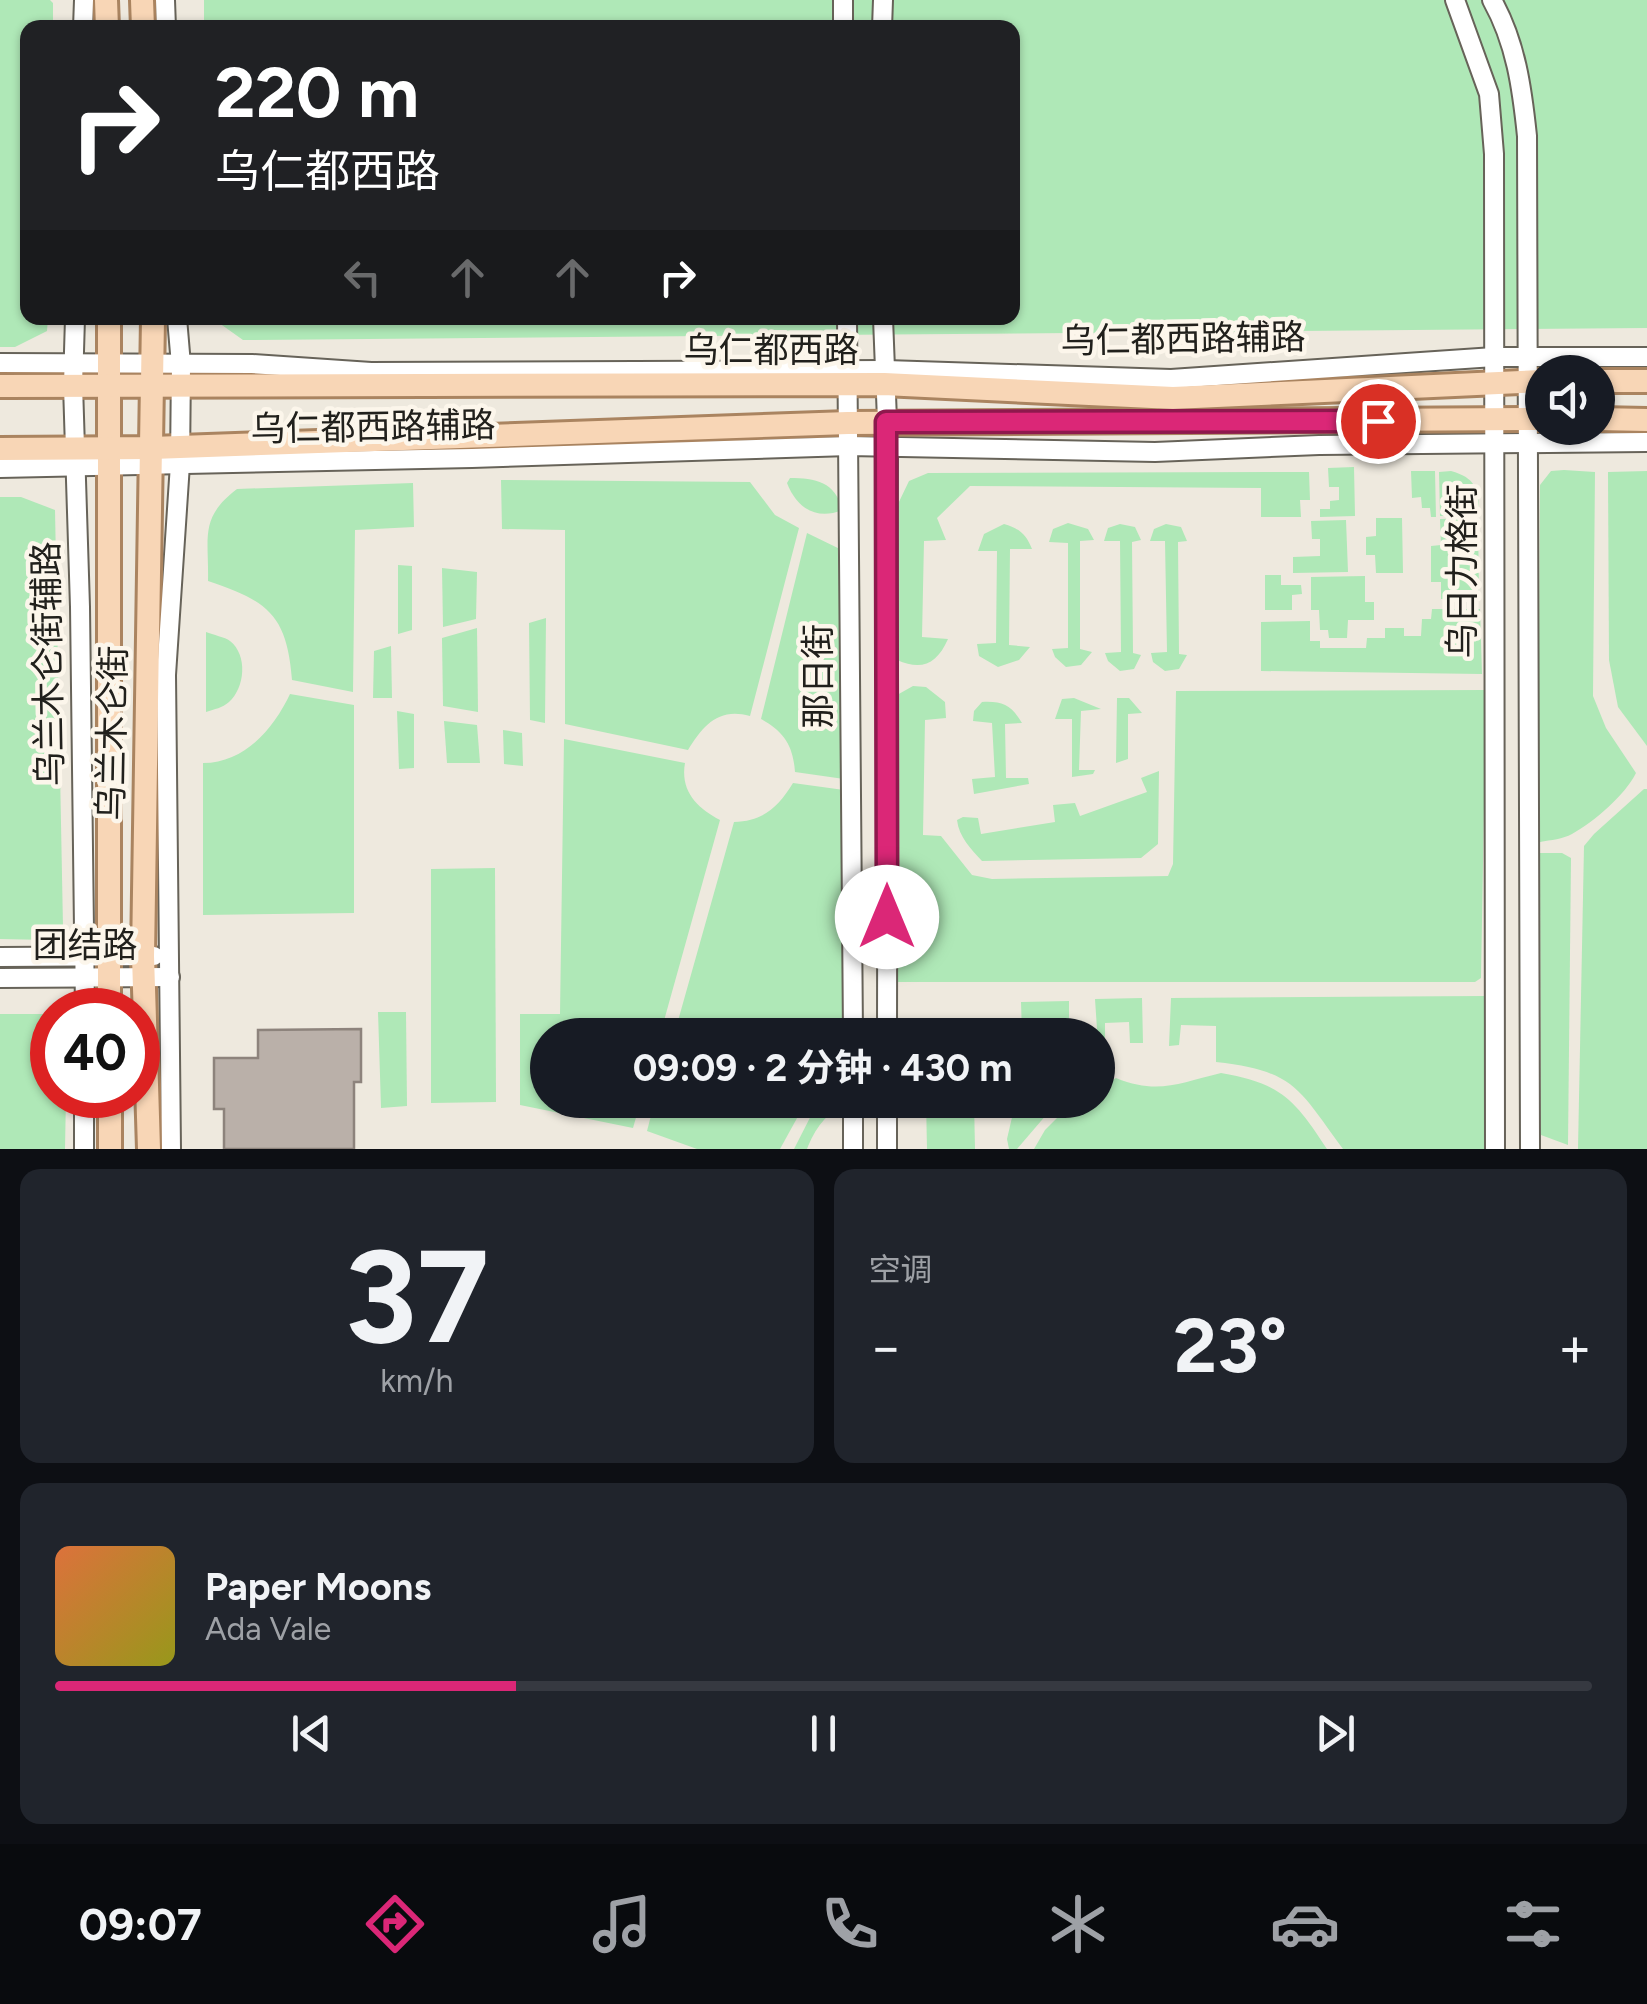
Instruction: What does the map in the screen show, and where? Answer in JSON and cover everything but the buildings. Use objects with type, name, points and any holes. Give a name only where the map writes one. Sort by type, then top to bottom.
[{"type":"main road","name":"乌兰木仑街","points":[[105,988],[101,963],[109,325]]},
{"type":"main road","name":"乌兰木仑街","points":[[149,1149],[143,967],[153,325]]},
{"type":"main road","name":"乌仁都西路","points":[[0,386],[73,374],[885,377],[1173,398],[1525,381]]},
{"type":"main road","points":[[1615,381],[1647,382]]},
{"type":"main road","points":[[1615,419],[1647,420]]},
{"type":"main road","name":"乌仁都西路","points":[[0,449],[108,457],[849,434],[1493,420],[1525,426]]},
{"type":"main road","points":[[110,1118],[110,1149]]},
{"type":"street","name":"乌日力格街","points":[[1455,0],[1489,94],[1494,154],[1496,1149]]},
{"type":"street","name":"乌日力格街","points":[[1492,0],[1504,20],[1521,77],[1527,136],[1528,355]]},
{"type":"street","name":"乌兰木仑街辅路","points":[[74,325],[76,457],[101,963]]},
{"type":"street","points":[[171,1149],[166,675],[181,455],[177,325]]},
{"type":"street","name":"那日街","points":[[847,325],[853,1018]]},
{"type":"street","name":"那日街","points":[[883,325],[887,1018]]},
{"type":"street","name":"乌仁都西路辅路","points":[[885,377],[1171,379],[1525,356]]},
{"type":"street","name":"乌仁都西路辅路","points":[[1615,357],[1647,357]]},
{"type":"street","points":[[0,363],[73,374]]},
{"type":"street","points":[[886,434],[1155,452],[1495,444],[1525,431]]},
{"type":"street","points":[[1615,438],[1647,442]]},
{"type":"street","name":"乌日力格街","points":[[1530,1149],[1526,732],[1533,445]]},
{"type":"street","points":[[0,468],[76,457]]},
{"type":"street","points":[[143,967],[169,956]]},
{"type":"street","points":[[0,957],[101,963]]},
{"type":"street","name":"团结路","points":[[0,978],[85,978],[101,963],[143,967],[170,978]]},
{"type":"street","points":[[85,978],[85,988]]},
{"type":"street","points":[[84,1118],[84,1149]]},
{"type":"street","points":[[853,1118],[853,1149]]},
{"type":"street","points":[[887,1118],[887,1149]]},
{"type":"green space","points":[[0,0],[50,0],[53,20],[20,20],[20,325],[47,325],[47,331],[15,347],[0,347]]},
{"type":"green space","points":[[204,0],[1647,0],[1647,328],[243,340],[222,325],[1020,325],[1020,20],[204,20]]},
{"type":"green space","points":[[1354,467],[1355,516],[1320,517],[1320,509],[1330,509],[1330,501],[1339,500],[1339,487],[1329,487],[1328,468]]},
{"type":"green space","points":[[1411,471],[1435,471],[1436,517],[1431,517],[1430,508],[1422,508],[1421,497],[1412,498]]},
{"type":"green space","points":[[1451,471],[1466,477],[1475,487],[1479,516],[1440,516],[1439,472]]},
{"type":"green space","points":[[1551,471],[1595,472],[1593,696],[1606,728],[1636,773],[1617,799],[1590,822],[1568,836],[1540,842],[1540,485]]},
{"type":"green space","points":[[1647,471],[1647,746],[1618,707],[1609,660],[1608,472]]},
{"type":"green space","points":[[1309,472],[1310,500],[1300,500],[1301,517],[1261,517],[1261,488],[970,486],[937,518],[946,540],[924,541],[922,637],[948,639],[928,663],[914,665],[897,660],[897,506],[909,481],[928,473]]},
{"type":"green space","points":[[790,478],[808,479],[830,488],[842,510],[824,514],[808,510],[791,492],[787,483]]},
{"type":"green space","points":[[501,480],[750,482],[775,515],[799,528],[750,716],[720,716],[688,750],[565,724],[565,530],[502,529]]},
{"type":"green space","points":[[413,483],[414,527],[355,530],[353,692],[292,680],[285,640],[270,613],[245,596],[208,581],[209,529],[217,509],[237,489]]},
{"type":"green space","points":[[0,497],[21,497],[55,510],[63,927],[48,940],[0,939]]},
{"type":"green space","points":[[1376,518],[1402,518],[1403,573],[1376,573],[1375,555],[1366,555],[1366,537],[1376,536]]},
{"type":"green space","points":[[1478,518],[1479,598],[1441,599],[1441,582],[1431,582],[1431,546],[1441,545],[1440,519]]},
{"type":"green space","points":[[1346,520],[1348,572],[1293,573],[1293,557],[1320,556],[1320,539],[1312,539],[1311,521]]},
{"type":"green space","points":[[1068,523],[1088,529],[1094,540],[1080,541],[1080,649],[1092,652],[1081,665],[1066,667],[1052,649],[1068,648],[1068,543],[1049,542],[1053,529]]},
{"type":"green space","points":[[1004,524],[1022,533],[1032,549],[1010,549],[1009,645],[1030,647],[1019,660],[998,667],[979,656],[977,644],[996,643],[997,551],[978,551],[984,534]]},
{"type":"green space","points":[[1120,524],[1135,527],[1141,540],[1132,542],[1133,653],[1141,655],[1134,669],[1120,671],[1105,653],[1121,652],[1120,541],[1104,541],[1108,528]]},
{"type":"green space","points":[[1166,524],[1181,527],[1187,541],[1178,542],[1179,654],[1187,655],[1179,669],[1165,671],[1153,662],[1151,653],[1167,652],[1165,541],[1150,541],[1154,529]]},
{"type":"green space","points":[[807,533],[844,551],[844,779],[795,772],[786,740],[761,719]]},
{"type":"green space","points":[[398,565],[412,566],[412,630],[398,634]]},
{"type":"green space","points":[[442,568],[477,572],[476,619],[443,627]]},
{"type":"green space","points":[[1265,575],[1281,575],[1281,585],[1301,585],[1302,594],[1292,595],[1292,610],[1265,610]]},
{"type":"green space","points":[[1365,576],[1365,602],[1374,602],[1374,620],[1348,620],[1347,638],[1329,638],[1328,630],[1320,630],[1319,610],[1311,610],[1311,577]]},
{"type":"green space","points":[[1432,609],[1480,609],[1482,674],[1261,671],[1261,622],[1310,621],[1310,641],[1320,641],[1320,648],[1366,648],[1367,638],[1385,638],[1385,628],[1404,628],[1404,636],[1421,636],[1422,619],[1431,619]]},
{"type":"green space","points":[[546,618],[545,723],[530,720],[529,623]]},
{"type":"green space","points":[[477,628],[478,712],[443,706],[442,638]]},
{"type":"green space","points":[[206,632],[236,647],[242,672],[238,689],[229,702],[206,712]]},
{"type":"green space","points":[[391,646],[392,698],[373,698],[374,651]]},
{"type":"green space","points":[[913,686],[926,687],[945,702],[946,718],[925,720],[923,835],[941,836],[972,875],[992,879],[1168,876],[1173,864],[1176,691],[1486,690],[1481,978],[1475,982],[898,982],[897,695]]},
{"type":"green space","points":[[290,694],[354,705],[354,913],[203,915],[203,763],[245,750],[267,731]]},
{"type":"green space","points":[[1074,698],[1101,709],[1081,711],[1079,770],[1095,770],[1093,774],[1072,777],[1072,719],[1055,719],[1062,699]]},
{"type":"green space","points":[[1117,698],[1129,698],[1142,713],[1128,714],[1128,759],[1116,763]]},
{"type":"green space","points":[[982,702],[1006,705],[1022,723],[1005,724],[1006,778],[1028,778],[1029,784],[974,794],[972,779],[995,777],[992,723],[973,721],[974,711]]},
{"type":"green space","points":[[397,711],[414,714],[414,768],[399,769]]},
{"type":"green space","points":[[444,721],[477,725],[480,763],[447,763]]},
{"type":"green space","points":[[503,730],[522,733],[523,766],[504,764]]},
{"type":"green space","points":[[564,739],[685,763],[685,782],[692,798],[720,820],[665,1018],[530,1018],[530,1107],[520,1105],[520,1014],[560,1014]]},
{"type":"green space","points":[[1159,771],[1158,844],[1141,858],[982,861],[958,826],[957,820],[963,817],[978,818],[981,834],[1055,822],[1053,805],[1075,803],[1080,816],[1147,792],[1141,778]]},
{"type":"green space","points":[[793,783],[844,790],[845,1018],[679,1018],[734,822],[754,819],[782,799]]},
{"type":"green space","points":[[1644,789],[1647,1149],[1578,1149],[1584,846]]},
{"type":"green space","points":[[1540,853],[1562,853],[1571,858],[1568,1145],[1541,1135]]},
{"type":"green space","points":[[495,868],[496,1102],[431,1103],[431,869]]},
{"type":"green space","points":[[1484,996],[1485,1149],[1343,1149],[1304,1097],[1279,1077],[1216,1062],[1216,1026],[1181,1025],[1179,1045],[1169,1046],[1171,998]]},
{"type":"green space","points":[[1142,998],[1143,1043],[1130,1043],[1129,1022],[1096,1018],[1095,999]]},
{"type":"green space","points":[[1069,1001],[1069,1018],[1021,1018],[1021,1002]]},
{"type":"green space","points":[[378,1012],[406,1012],[407,1106],[381,1108]]},
{"type":"green space","points":[[0,1014],[30,1014],[30,1118],[66,1118],[65,1149],[0,1149]]},
{"type":"green space","points":[[1221,1073],[1258,1082],[1295,1106],[1327,1149],[1034,1149],[1057,1118],[1115,1118],[1116,1078],[1144,1086],[1180,1083]]},
{"type":"green space","points":[[584,1118],[636,1118],[633,1128]]},
{"type":"green space","points":[[650,1118],[797,1118],[780,1149],[697,1149],[647,1131]]},
{"type":"green space","points":[[810,1118],[826,1118],[807,1149],[794,1149]]},
{"type":"green space","points":[[926,1118],[974,1118],[975,1149],[927,1149]]},
{"type":"green space","points":[[1012,1118],[1044,1118],[1017,1149],[1009,1149]]},
{"type":"route","points":[[887,917],[886,422],[1378,421]]}]
